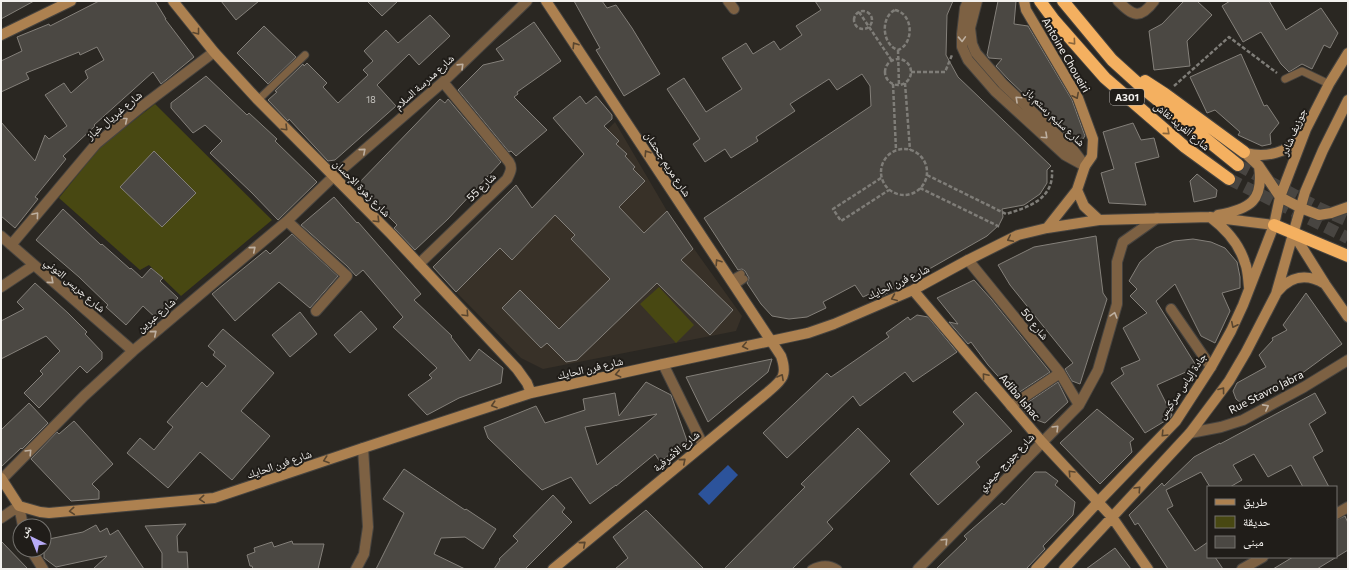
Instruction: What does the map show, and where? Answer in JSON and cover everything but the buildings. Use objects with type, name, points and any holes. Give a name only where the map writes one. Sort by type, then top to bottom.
[{"type":"highway","name":"شارع ألفريد نقاش","points":[[1040,1],[1054,20],[1105,78],[1185,147],[1229,179]]},
{"type":"highway","name":"شارع ألفريد نقاش","points":[[1063,1],[1112,60],[1144,89],[1238,165]]},
{"type":"highway","points":[[1112,60],[1165,94],[1244,152]]},
{"type":"highway","points":[[1274,225],[1348,256]]},
{"type":"street","points":[[1,35],[71,1]]},
{"type":"street","name":"شارع زهرة الإحسان","points":[[173,1],[214,52],[258,100],[419,264],[517,369],[527,383],[531,393]]},
{"type":"street","name":"شارع مدرسة السلام","points":[[333,177],[443,82],[527,1]]},
{"type":"street","name":"شارع مريم جحشان","points":[[546,1],[770,341]]},
{"type":"street","name":"شارع سليم رستم باز","points":[[968,1],[965,8],[962,34],[962,47],[968,60],[995,90],[1065,155],[1085,166]]},
{"type":"street","name":"شارع سليم رستم باز","points":[[977,1],[970,28],[972,44],[976,53],[1003,84],[1074,150],[1085,166]]},
{"type":"street","name":"Antoine Choueiri","points":[[1024,1],[1026,10],[1078,98],[1093,140],[1092,156],[1085,166],[1077,190],[1047,228]]},
{"type":"street","points":[[1118,1],[1128,11],[1137,14],[1146,11],[1154,1]]},
{"type":"street","name":"شارع غبريال خباز","points":[[11,245],[96,144],[141,107],[214,52]]},
{"type":"street","name":"جوزيف شادر","points":[[1274,225],[1280,197],[1306,129],[1328,84],[1348,53]]},
{"type":"street","name":"شارع 55","points":[[419,264],[507,179],[511,171],[509,162],[443,82]]},
{"type":"street","points":[[1276,294],[1305,192],[1323,150],[1348,100]]},
{"type":"street","points":[[1244,152],[1264,155],[1274,154],[1284,150],[1300,138],[1306,129]]},
{"type":"street","points":[[1244,152],[1260,166],[1280,197],[1319,215],[1348,207]]},
{"type":"street","points":[[1210,217],[1239,210],[1253,201],[1260,190],[1260,166]]},
{"type":"street","name":"شارع عبرين","points":[[1,479],[84,396],[133,351],[287,221],[333,177]]},
{"type":"street","points":[[1077,190],[1084,206],[1099,220]]},
{"type":"street","points":[[1210,217],[1274,225]]},
{"type":"street","points":[[1210,217],[1226,230],[1234,239],[1245,262],[1250,289]]},
{"type":"street","name":"شارع فرن الحايك","points":[[19,506],[49,513],[214,498],[531,393],[808,333],[834,324],[913,290],[1018,235],[1047,228],[1099,220],[1210,217]]},
{"type":"street","name":"شارع جورج حيمري","points":[[918,569],[1079,405],[1098,370],[1118,304],[1117,262],[1123,242],[1157,218]]},
{"type":"street","points":[[287,221],[346,276],[316,311]]},
{"type":"street","name":"جادة إلياس سركيس","points":[[1036,569],[1176,421],[1211,367],[1231,331],[1250,289],[1274,225]]},
{"type":"street","points":[[1293,233],[1324,284],[1348,317]]},
{"type":"street","name":"شارع جريس التوني","points":[[1,236],[133,351]]},
{"type":"street","name":"شارع 50","points":[[968,260],[1060,373],[1079,405]]},
{"type":"street","points":[[1,287],[34,265]]},
{"type":"street","points":[[1064,569],[1190,433],[1229,381],[1276,294],[1283,285],[1296,278],[1303,277],[1311,278],[1324,284]]},
{"type":"street","name":"Adiba Ishac","points":[[913,290],[1042,442],[1112,517],[1148,569]]},
{"type":"street","points":[[1171,309],[1211,367]]},
{"type":"street","name":"شارع الأشرفية","points":[[553,569],[781,381],[785,372],[784,365],[781,356],[770,341]]},
{"type":"street","name":"Rue Stavro Jabra","points":[[1190,433],[1221,427],[1243,420],[1304,387],[1348,360]]},
{"type":"street","points":[[662,364],[702,445]]},
{"type":"street","points":[[1011,406],[1060,373]]},
{"type":"street","points":[[356,569],[364,554],[368,527],[363,448]]},
{"type":"street","points":[[1,479],[19,506],[21,518]]},
{"type":"street","points":[[1,518],[19,506]]},
{"type":"street","points":[[1337,513],[1348,507]]},
{"type":"street","points":[[36,558],[43,569]]},
{"type":"street","points":[[1242,569],[1261,558]]},
{"type":"lane","points":[[258,100],[305,55]]},
{"type":"lane","points":[[1285,79],[1302,71],[1328,84]]},
{"type":"lane","points":[[732,283],[742,276]]},
{"type":"lane","points":[[811,569],[819,565],[827,565],[838,569]]},
{"type":"path","points":[[895,10],[904,15],[908,21],[909,29],[907,44],[898,50],[893,49],[888,44],[885,30],[888,16],[895,10]]},
{"type":"path","points":[[859,12],[892,61]]},
{"type":"path","points":[[859,12],[867,12],[872,16],[872,22],[868,27],[860,28],[856,24],[855,16],[859,12]]},
{"type":"path","points":[[1165,94],[1229,37],[1285,79]]},
{"type":"path","points":[[898,50],[899,86]]},
{"type":"path","points":[[911,72],[945,72],[953,54]]},
{"type":"path","points":[[898,59],[908,64],[911,72],[909,80],[899,86],[886,79],[885,75],[886,67],[892,61],[898,59]]},
{"type":"path","points":[[905,83],[910,150]]},
{"type":"path","points":[[893,84],[896,150]]},
{"type":"path","points":[[896,150],[910,150],[921,157],[926,168],[927,175],[920,188],[908,195],[895,193],[889,190],[881,178],[882,164],[885,158],[896,150]]},
{"type":"path","points":[[927,175],[1006,214],[1030,206],[1046,195],[1053,178],[1052,170]]},
{"type":"path","points":[[881,178],[833,209],[841,221],[889,190]]},
{"type":"path","points":[[920,188],[1000,227]]},
{"type":"shaded area","points":[[615,122],[667,211],[742,316],[736,331],[543,369],[521,358],[456,292],[485,264],[481,260]]},
{"type":"green space","points":[[155,104],[272,220],[181,296],[149,265],[140,270],[59,198],[100,147]]},
{"type":"green space","points":[[659,287],[694,325],[676,343],[640,304]]},
{"type":"water","points":[[728,465],[738,475],[709,505],[698,494]]},
{"type":"tunnel","points":[[1238,165],[1319,208],[1348,221]]},
{"type":"tunnel","points":[[1229,179],[1348,238]]}]
